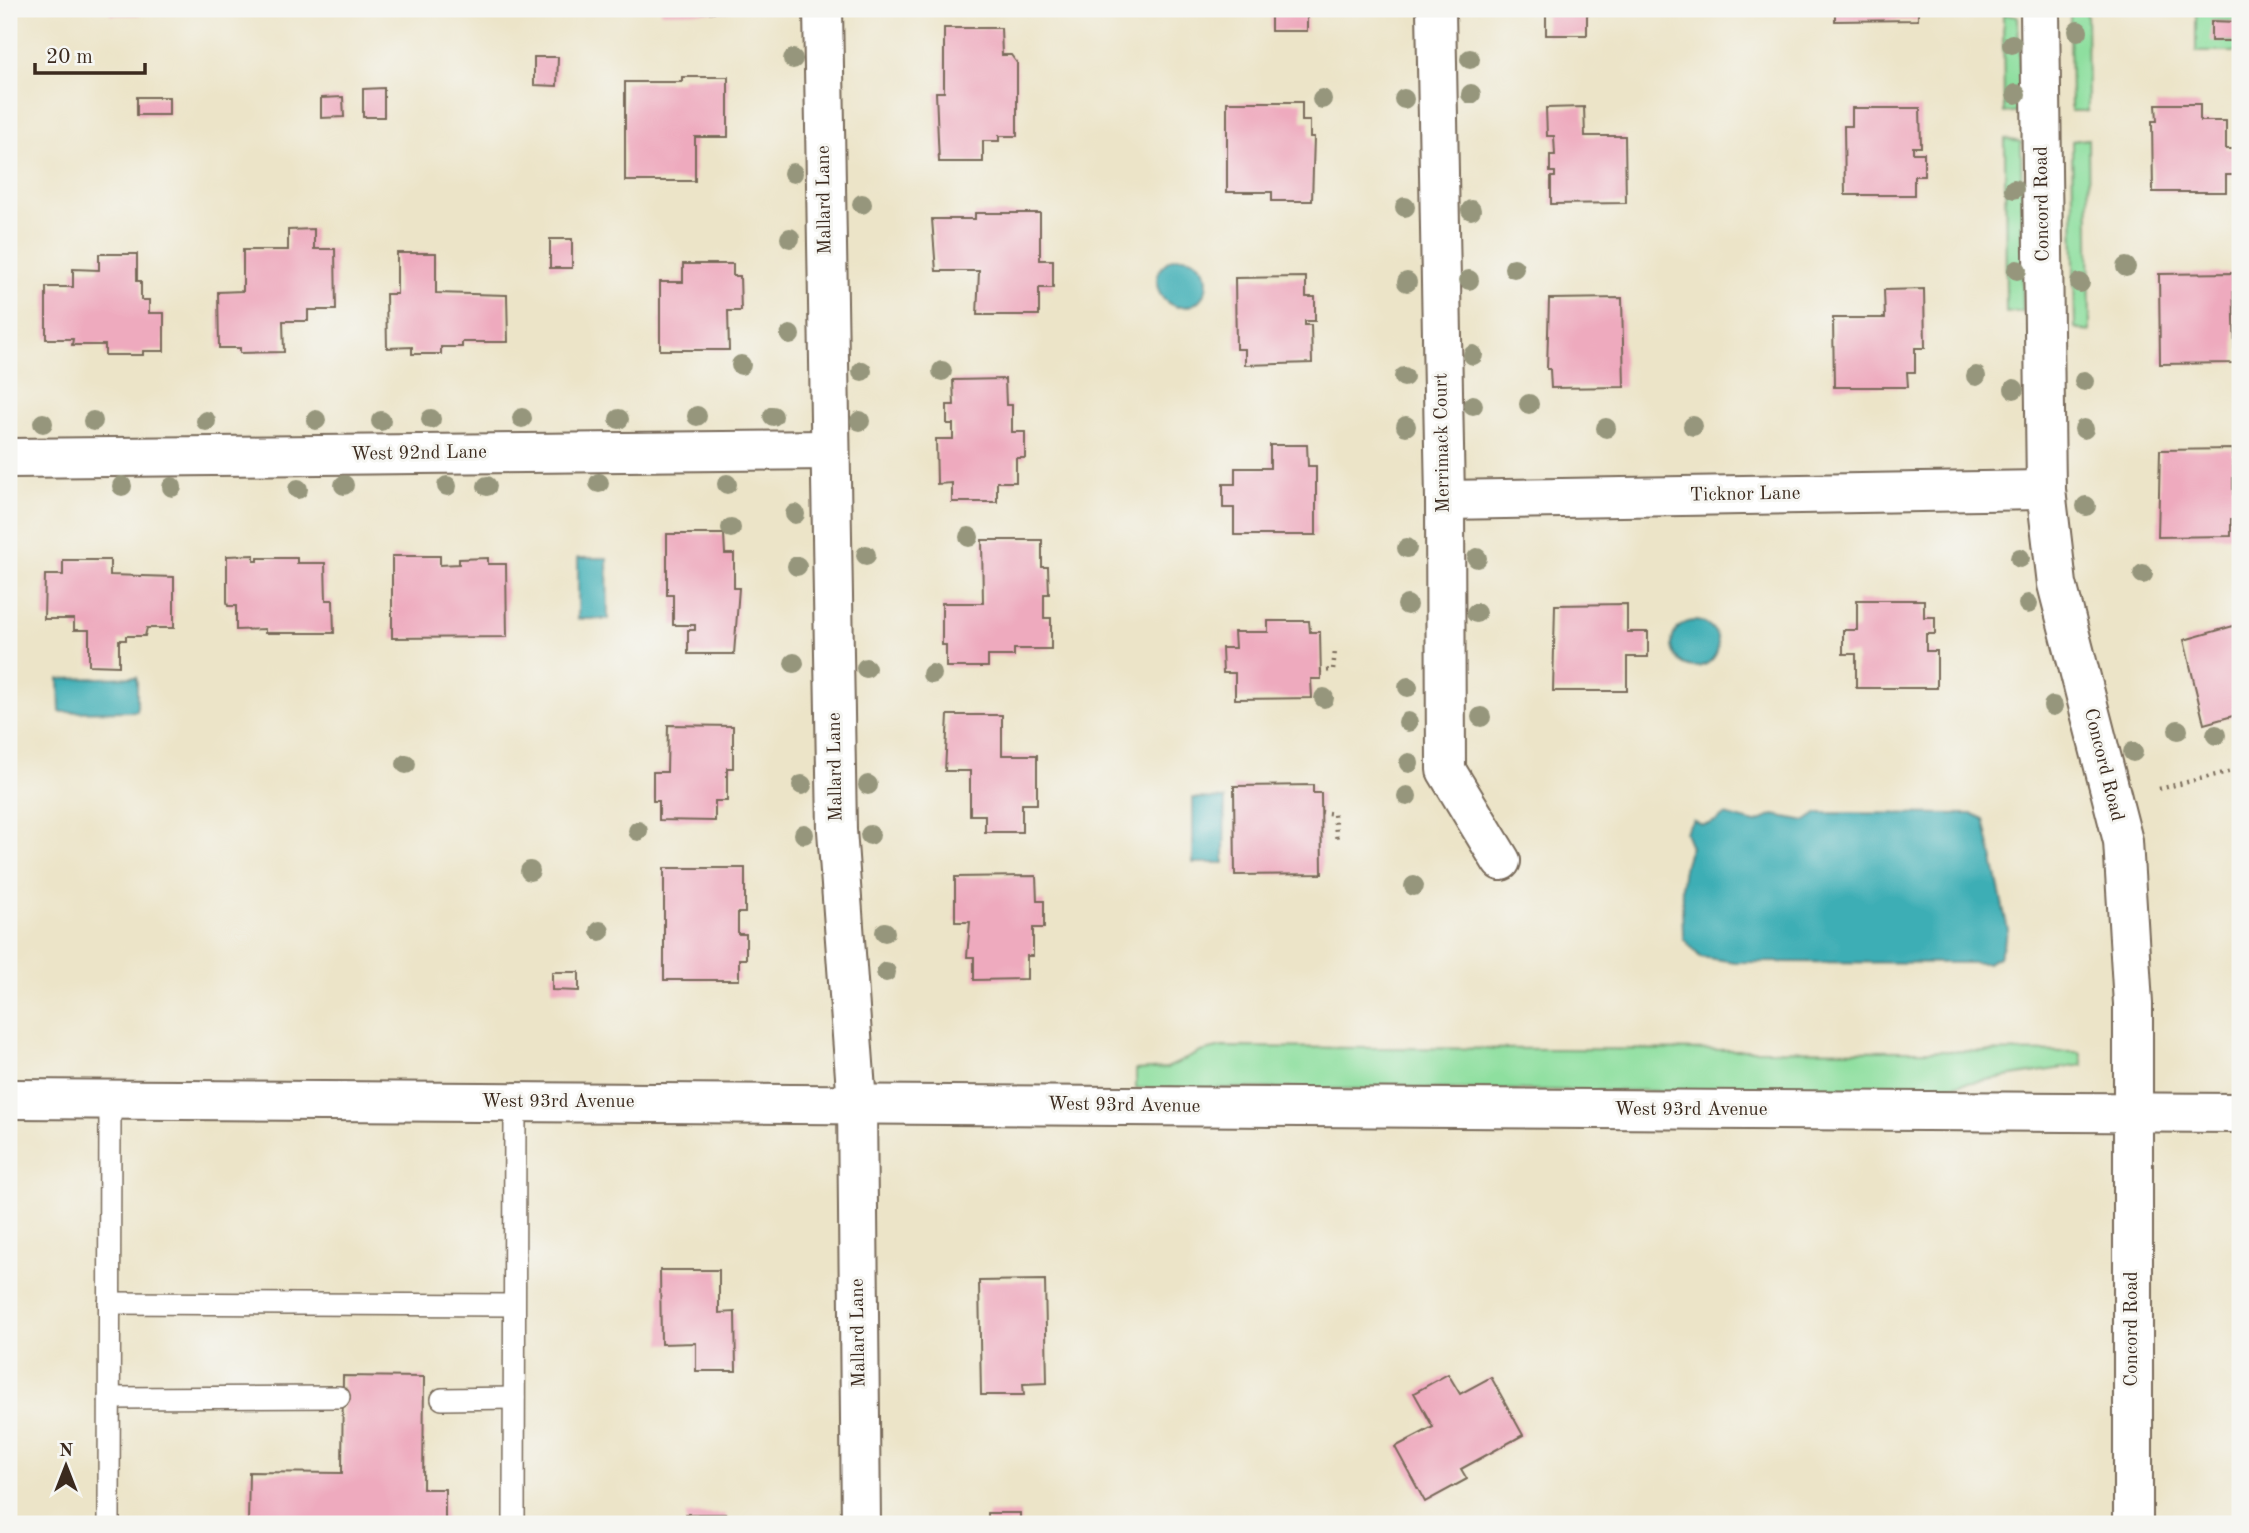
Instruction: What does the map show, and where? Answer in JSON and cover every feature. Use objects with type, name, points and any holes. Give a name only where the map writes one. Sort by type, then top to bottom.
[{"type":"street","name":"Mallard Lane","points":[[823,9],[837,830],[857,1104],[861,1524]]},
{"type":"street","name":"Merrimack Court","points":[[1436,9],[1445,500],[1446,770],[1501,861]]},
{"type":"street","name":"Concord Road","points":[[2040,9],[2046,490],[2057,584],[2123,841],[2133,1004],[2133,1524]]},
{"type":"street","name":"West 92nd Lane","points":[[9,458],[829,450]]},
{"type":"street","name":"Ticknor Lane","points":[[1445,500],[2046,490]]},
{"type":"street","name":"West 93rd Avenue","points":[[9,1099],[2240,1113]]},
{"type":"lane","points":[[109,1524],[110,1099]]},
{"type":"lane","points":[[514,1102],[514,1524]]},
{"type":"lane","points":[[109,1303],[514,1305]]},
{"type":"lane","points":[[109,1398],[339,1397]]},
{"type":"lane","points":[[442,1399],[514,1398]]},
{"type":"path","points":[[1320,671],[1333,670],[1335,651]]},
{"type":"path","points":[[2158,789],[2240,769]]},
{"type":"path","points":[[1321,812],[1334,814],[1336,841]]},
{"type":"green space","points":[[2070,9],[2087,9],[2088,111],[2071,111]]},
{"type":"green space","points":[[2196,9],[2240,9],[2240,52],[2196,52]],"holes":[[[2212,21],[2238,22],[2238,41],[2212,40]]]},
{"type":"green space","points":[[2003,14],[2018,17],[2021,111],[2004,113]]},
{"type":"green space","points":[[2005,139],[2021,142],[2023,311],[2006,313]]},
{"type":"green space","points":[[2088,139],[2090,331],[2075,329],[2072,141]]},
{"type":"green space","points":[[1222,1047],[2080,1052],[2083,1065],[1908,1092],[1136,1088],[1136,1070],[1167,1068],[1201,1052]]},
{"type":"water","points":[[1182,257],[1199,265],[1207,282],[1199,299],[1182,307],[1165,299],[1157,282],[1165,265]]},
{"type":"water","points":[[578,558],[607,558],[608,619],[578,619]]},
{"type":"water","points":[[1695,621],[1711,628],[1718,644],[1711,660],[1695,667],[1679,660],[1672,644],[1679,628]]},
{"type":"water","points":[[137,677],[137,711],[60,712],[59,679]]},
{"type":"water","points":[[1193,798],[1225,799],[1224,863],[1193,863]]},
{"type":"water","points":[[1818,813],[1973,814],[1984,819],[2008,930],[1999,957],[1987,963],[1735,962],[1700,957],[1683,938],[1682,880],[1691,847],[1685,832],[1693,820],[1705,824],[1725,815],[1755,823],[1774,815],[1806,821]]},
{"type":"building","points":[[110,9],[141,9],[141,15],[110,15]]},
{"type":"building","points":[[661,9],[728,9],[728,12],[661,13]]},
{"type":"building","points":[[1271,9],[1307,9],[1307,31],[1271,31]]},
{"type":"building","points":[[1542,9],[1616,9],[1616,13],[1587,14],[1587,35],[1546,35],[1546,15],[1542,15]]},
{"type":"building","points":[[1835,9],[1918,9],[1918,20],[1835,21]]},
{"type":"building","points":[[2211,21],[2238,22],[2238,41],[2211,41]]},
{"type":"building","points":[[944,28],[1001,28],[1002,55],[1011,55],[1017,63],[1017,136],[999,136],[999,141],[983,141],[983,162],[939,162],[936,92],[944,92]]},
{"type":"building","points":[[534,57],[558,57],[557,86],[534,85]]},
{"type":"building","points":[[682,77],[728,77],[728,137],[695,137],[695,181],[625,181],[625,82],[682,82]]},
{"type":"building","points":[[384,88],[384,117],[363,117],[363,89]]},
{"type":"building","points":[[137,97],[169,97],[169,115],[137,115]]},
{"type":"building","points":[[343,97],[344,117],[321,118],[321,98]]},
{"type":"building","points":[[1227,102],[1302,102],[1302,121],[1310,121],[1310,137],[1314,137],[1312,201],[1272,201],[1272,192],[1227,192]]},
{"type":"building","points":[[2156,104],[2200,104],[2200,121],[2226,121],[2226,149],[2240,149],[2240,175],[2226,175],[2226,192],[2153,192],[2152,121],[2157,121]]},
{"type":"building","points":[[1584,107],[1585,136],[1625,136],[1626,203],[1551,204],[1551,177],[1555,177],[1555,172],[1550,172],[1550,155],[1555,155],[1554,136],[1547,136],[1546,108]]},
{"type":"building","points":[[1852,108],[1920,108],[1921,147],[1913,147],[1913,153],[1924,153],[1924,176],[1914,176],[1914,195],[1845,195],[1844,126],[1852,126]]},
{"type":"building","points":[[975,213],[1040,213],[1040,260],[1053,260],[1053,288],[1039,288],[1039,315],[977,315],[979,271],[936,271],[932,219],[975,219]]},
{"type":"building","points":[[314,229],[314,249],[335,249],[336,310],[308,310],[308,321],[283,321],[284,352],[240,353],[240,348],[219,348],[218,292],[243,291],[243,250],[288,250],[288,230]]},
{"type":"building","points":[[550,239],[572,239],[572,268],[550,268]]},
{"type":"building","points":[[397,253],[436,253],[436,293],[507,295],[508,342],[462,342],[462,347],[441,347],[441,354],[412,354],[412,347],[387,348],[386,294],[397,294]]},
{"type":"building","points":[[99,254],[137,254],[137,281],[141,281],[141,300],[149,300],[149,313],[164,313],[164,351],[143,351],[143,355],[105,355],[105,345],[72,345],[73,339],[46,339],[46,287],[73,287],[73,269],[99,270]]},
{"type":"building","points":[[683,264],[733,264],[733,276],[740,276],[741,311],[728,311],[729,350],[660,350],[660,282],[683,282]]},
{"type":"building","points":[[2233,273],[2235,363],[2160,364],[2159,274]]},
{"type":"building","points":[[1306,277],[1306,297],[1315,297],[1315,321],[1305,321],[1305,325],[1311,325],[1312,363],[1245,365],[1245,349],[1236,349],[1235,278]]},
{"type":"building","points":[[1924,289],[1925,348],[1915,348],[1915,372],[1907,372],[1908,387],[1834,387],[1833,318],[1885,318],[1884,290]]},
{"type":"building","points":[[1622,298],[1624,387],[1551,388],[1550,369],[1547,369],[1549,299]]},
{"type":"building","points":[[1005,379],[1006,405],[1012,405],[1012,432],[1025,432],[1025,458],[1016,458],[1016,482],[997,482],[997,502],[952,502],[952,483],[937,484],[936,439],[953,439],[953,424],[947,424],[947,405],[954,405],[953,380]]},
{"type":"building","points":[[1270,445],[1307,445],[1308,466],[1316,466],[1316,535],[1234,535],[1234,508],[1223,508],[1223,484],[1235,484],[1235,468],[1270,468]]},
{"type":"building","points":[[2233,449],[2233,494],[2240,494],[2240,519],[2231,519],[2231,536],[2158,537],[2160,450]]},
{"type":"building","points":[[667,534],[724,534],[725,554],[734,554],[734,588],[739,588],[734,654],[688,654],[688,630],[695,630],[695,625],[673,625],[673,595],[667,595]]},
{"type":"building","points":[[982,540],[1042,540],[1042,567],[1048,567],[1049,594],[1044,594],[1044,618],[1051,618],[1051,649],[1014,649],[1014,656],[988,656],[988,667],[946,667],[946,645],[942,645],[942,603],[983,603]]},
{"type":"building","points":[[254,555],[254,561],[258,561],[258,558],[297,558],[297,563],[325,563],[326,600],[333,600],[334,633],[265,633],[265,629],[236,630],[236,606],[228,606],[227,602],[227,556]]},
{"type":"building","points":[[392,556],[440,556],[440,565],[459,564],[459,559],[488,558],[488,564],[506,564],[507,637],[392,638]]},
{"type":"building","points":[[63,560],[110,560],[110,575],[174,577],[174,628],[147,628],[145,636],[126,636],[126,640],[119,640],[119,666],[89,665],[89,630],[74,630],[74,619],[44,619],[45,575],[63,575]]},
{"type":"building","points":[[1857,600],[1924,600],[1924,617],[1935,617],[1935,634],[1926,634],[1926,651],[1937,651],[1937,688],[1856,688],[1856,654],[1843,654],[1843,630],[1857,630]]},
{"type":"building","points":[[1627,604],[1627,632],[1648,632],[1648,657],[1627,657],[1627,691],[1553,691],[1555,605]]},
{"type":"building","points":[[1268,621],[1309,621],[1310,632],[1320,632],[1321,679],[1311,679],[1312,698],[1235,699],[1235,673],[1223,673],[1222,648],[1235,648],[1234,632],[1268,632]]},
{"type":"building","points":[[2240,624],[2240,714],[2204,724],[2184,640]]},
{"type":"building","points":[[948,715],[1002,715],[1002,755],[1037,755],[1037,804],[1022,804],[1022,832],[985,832],[985,815],[970,815],[970,771],[945,771]]},
{"type":"building","points":[[668,725],[733,726],[733,768],[727,768],[727,801],[715,801],[715,821],[659,820],[659,801],[653,801],[653,772],[667,772]]},
{"type":"building","points":[[1313,785],[1313,793],[1321,793],[1322,874],[1235,875],[1234,786]]},
{"type":"building","points":[[664,868],[745,868],[745,913],[738,913],[738,934],[746,934],[746,959],[739,959],[739,980],[664,980]]},
{"type":"building","points":[[1036,876],[1037,901],[1044,901],[1044,928],[1033,928],[1033,956],[1027,956],[1027,979],[974,980],[974,957],[967,957],[970,922],[955,922],[955,877]]},
{"type":"building","points":[[552,972],[579,972],[579,991],[552,990]]},
{"type":"building","points":[[660,1270],[719,1270],[719,1313],[735,1312],[736,1371],[696,1371],[696,1343],[661,1344]]},
{"type":"building","points":[[1045,1280],[1047,1383],[1023,1384],[1024,1395],[981,1395],[979,1281]]},
{"type":"building","points":[[1448,1374],[1460,1394],[1491,1377],[1523,1435],[1461,1469],[1467,1479],[1425,1502],[1395,1447],[1433,1427],[1414,1393]]},
{"type":"building","points":[[343,1376],[424,1377],[423,1489],[445,1489],[445,1524],[248,1524],[249,1472],[342,1473]]},
{"type":"building","points":[[988,1513],[1020,1513],[1020,1524],[988,1524]]},
{"type":"building","points":[[686,1514],[726,1514],[726,1524],[686,1524]]}]
